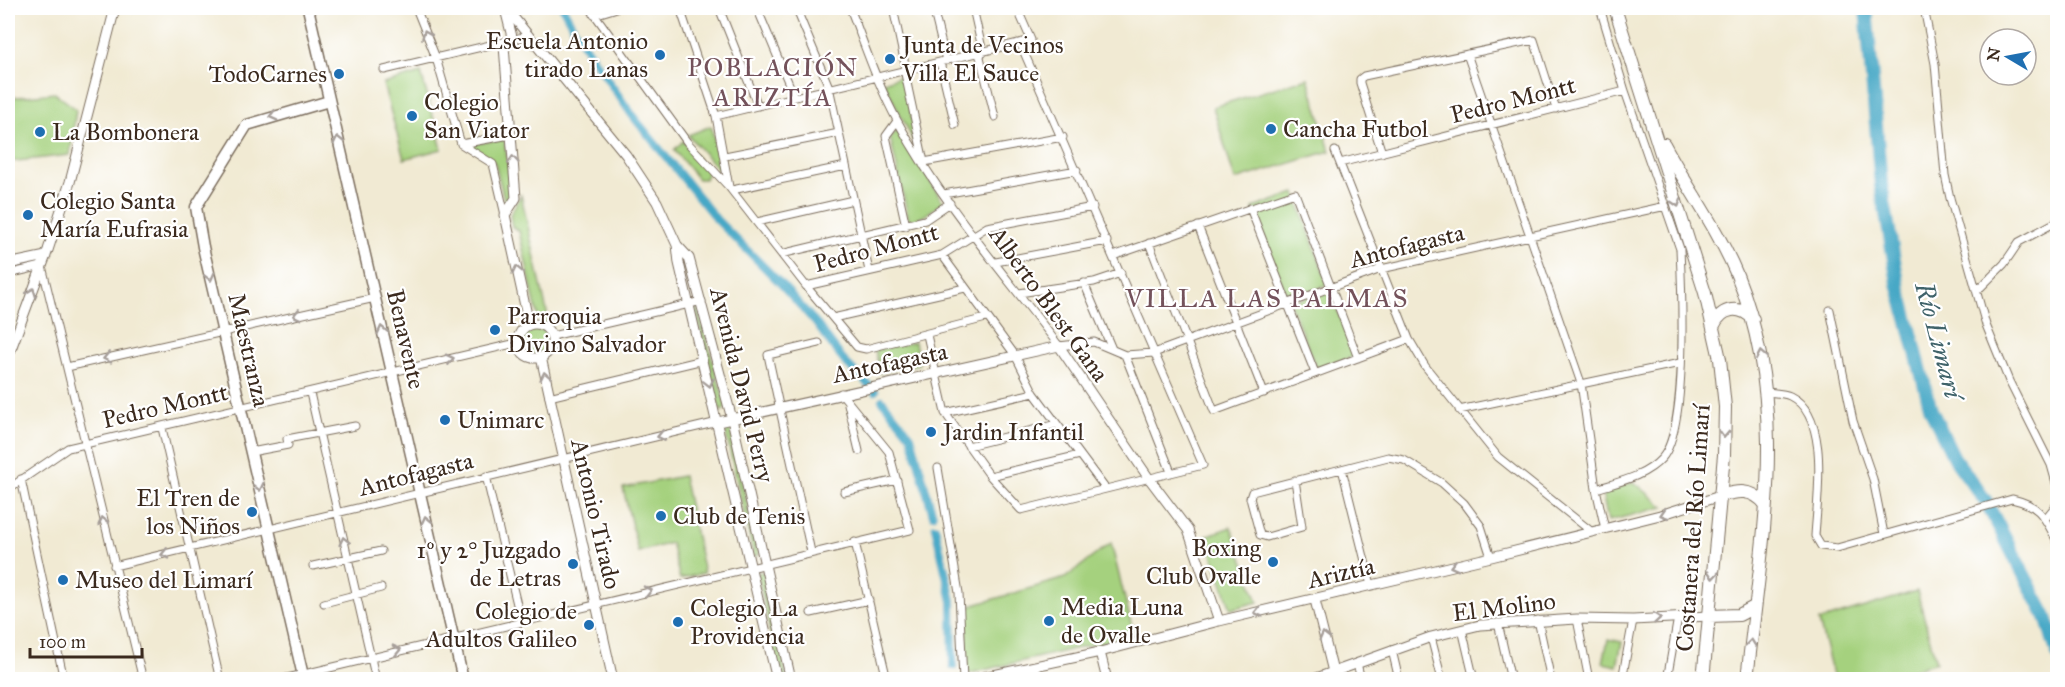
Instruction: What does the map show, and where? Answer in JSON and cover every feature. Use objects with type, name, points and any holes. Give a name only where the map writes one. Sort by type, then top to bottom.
[{"type":"highway","name":"Costanera del Río Limarí","points":[[1615,8],[1714,325],[1725,407],[1720,496],[1703,680]]},
{"type":"highway","name":"Costanera del Río Limarí","points":[[1646,104],[1672,160],[1724,247],[1753,319],[1767,392],[1769,455],[1747,680]]},
{"type":"highway","points":[[1714,325],[1721,314],[1729,310],[1742,310],[1753,319]]},
{"type":"highway","points":[[1720,496],[1746,492],[1757,496],[1765,504]]},
{"type":"highway","points":[[1709,616],[1739,615],[1754,607]]},
{"type":"main road","points":[[8,357],[46,256],[72,176],[115,8]]},
{"type":"main road","name":"Benavente","points":[[308,8],[463,680]]},
{"type":"main road","points":[[505,8],[513,41],[504,46],[516,198],[505,215],[529,324]]},
{"type":"main road","name":"Avenida David Perry","points":[[505,8],[626,155],[657,202],[677,245],[689,304],[753,566],[777,680]]},
{"type":"main road","name":"Maestranza","points":[[303,677],[196,207],[247,125],[329,101]]},
{"type":"main road","name":"Avenida David Perry","points":[[677,245],[689,258],[702,301],[732,419],[791,680]]},
{"type":"main road","points":[[8,264],[46,256]]},
{"type":"main road","points":[[529,324],[540,324],[552,336],[550,349],[541,357],[526,356],[518,343],[520,331],[529,324]]},
{"type":"main road","name":"Antofagasta","points":[[718,422],[858,389],[935,376],[1059,346]]},
{"type":"main road","name":"Alberto Blest Gana","points":[[1059,346],[1148,477],[1188,530],[1219,621]]},
{"type":"main road","name":"Antonio Tirado","points":[[541,357],[613,680]]},
{"type":"main road","name":"Ariztía","points":[[970,680],[1100,652],[1219,621],[1491,557],[1660,515],[1720,496]]},
{"type":"main road","points":[[1315,600],[1333,672]]},
{"type":"main road","name":"El Molino","points":[[1313,679],[1431,637],[1498,622],[1577,619],[1633,620],[1709,616]]},
{"type":"main road","points":[[1100,652],[1107,680]]},
{"type":"street","points":[[416,8],[436,58],[461,144],[493,164],[505,215]]},
{"type":"street","points":[[590,8],[687,142],[731,189],[806,286],[857,347],[866,349],[986,318]]},
{"type":"street","points":[[594,15],[617,8]]},
{"type":"street","points":[[680,8],[716,116],[731,189]]},
{"type":"street","points":[[718,8],[758,106]]},
{"type":"street","points":[[757,8],[794,96]]},
{"type":"street","points":[[796,8],[829,87],[869,271]]},
{"type":"street","name":"Alberto Blest Gana","points":[[850,8],[877,78],[897,121],[950,203],[1059,346]]},
{"type":"street","points":[[893,8],[924,163],[1063,137]]},
{"type":"street","points":[[933,8],[955,125]]},
{"type":"street","points":[[973,8],[995,117]]},
{"type":"street","points":[[716,116],[1031,40],[1017,8]]},
{"type":"street","points":[[1596,489],[1638,476],[1662,458],[1673,436],[1680,363],[1680,249],[1600,8]]},
{"type":"street","points":[[1924,8],[1935,64],[1945,175],[1977,291],[1990,335],[2009,381],[2050,465],[2058,490]]},
{"type":"street","points":[[384,70],[528,36]]},
{"type":"street","points":[[1382,153],[1360,79],[1534,40],[1556,109]]},
{"type":"street","points":[[927,335],[945,413],[990,476],[1021,510],[1203,465],[1063,137],[1020,43]]},
{"type":"street","points":[[1467,54],[1581,383],[1596,489],[1605,528]]},
{"type":"street","name":"Pedro Montt","points":[[1340,163],[1626,91]]},
{"type":"street","points":[[897,121],[886,136],[906,225]]},
{"type":"street","points":[[725,156],[839,133]]},
{"type":"street","points":[[461,144],[510,135]]},
{"type":"street","points":[[1335,151],[1409,339],[1425,366],[1498,457],[1592,532]]},
{"type":"street","points":[[731,189],[846,166]]},
{"type":"street","points":[[944,194],[1077,170]]},
{"type":"street","points":[[1113,256],[1295,193],[1358,358]]},
{"type":"street","points":[[757,222],[854,200]]},
{"type":"street","points":[[781,254],[925,220],[950,203]]},
{"type":"street","name":"Antofagasta","points":[[1059,346],[1094,342],[1125,356],[1154,353],[1381,268],[1666,206]]},
{"type":"street","name":"Pedro Montt","points":[[806,286],[942,255],[987,227],[1093,207]]},
{"type":"street","points":[[1250,208],[1315,373]]},
{"type":"street","points":[[1977,291],[2004,264],[2019,242],[2058,221]]},
{"type":"street","points":[[1198,226],[1264,393]]},
{"type":"street","points":[[996,262],[1107,240]]},
{"type":"street","points":[[1149,243],[1214,411],[1409,339]]},
{"type":"street","points":[[942,255],[1015,355],[1034,393],[1105,488]]},
{"type":"street","points":[[8,274],[42,266],[143,680]]},
{"type":"street","points":[[1019,293],[1084,283],[1121,273]]},
{"type":"street","points":[[1084,283],[1112,349]]},
{"type":"street","points":[[833,318],[965,288]]},
{"type":"street","points":[[67,367],[224,334],[375,298]]},
{"type":"street","points":[[552,336],[702,301]]},
{"type":"street","points":[[1830,310],[1853,421],[1873,479],[1884,534]]},
{"type":"street","points":[[812,552],[768,355],[819,342]]},
{"type":"street","name":"Pedro Montt","points":[[8,489],[68,448],[162,428],[518,343]]},
{"type":"street","points":[[1125,356],[1171,472]]},
{"type":"street","points":[[549,397],[703,360]]},
{"type":"street","points":[[1460,410],[1680,363]]},
{"type":"street","points":[[1767,392],[1789,395],[1801,404],[1819,443],[1815,536],[1821,546],[1837,548],[2006,500],[2032,504],[2045,519],[2058,543]]},
{"type":"street","points":[[310,393],[376,680]]},
{"type":"street","points":[[279,680],[303,677],[371,657],[453,637],[909,530],[889,452],[841,393]]},
{"type":"street","points":[[945,413],[1034,393]]},
{"type":"street","points":[[848,401],[859,451]]},
{"type":"street","name":"Antofagasta","points":[[114,566],[718,422]]},
{"type":"street","points":[[968,446],[1057,424]]},
{"type":"street","points":[[251,452],[288,445],[287,439],[355,426]]},
{"type":"street","points":[[162,428],[220,680]]},
{"type":"street","points":[[990,476],[1080,455]]},
{"type":"street","points":[[1295,480],[1302,527],[1266,537],[1260,535],[1250,498],[1252,492],[1295,480],[1388,457],[1404,460],[1442,483],[1464,503],[1481,526],[1491,557]]},
{"type":"street","points":[[938,468],[959,593],[963,680]]},
{"type":"street","points":[[1342,469],[1371,585]]},
{"type":"street","points":[[486,476],[521,621]]},
{"type":"street","points":[[21,479],[64,680]]},
{"type":"street","points":[[844,492],[897,480]]},
{"type":"street","points":[[2045,519],[2058,503]]},
{"type":"street","points":[[855,542],[887,680]]},
{"type":"street","points":[[313,566],[381,551]]},
{"type":"street","points":[[324,603],[381,588]]},
{"type":"street","points":[[811,613],[869,600]]},
{"type":"street","points":[[1666,680],[1678,616]]},
{"type":"street","points":[[1577,619],[1589,680]]},
{"type":"street","points":[[1538,620],[1551,680]]},
{"type":"street","points":[[1622,680],[1633,620]]},
{"type":"street","points":[[1498,622],[1511,680]]},
{"type":"street","points":[[1462,629],[1474,680]]},
{"type":"street","points":[[1431,637],[1442,680]]},
{"type":"street","points":[[1392,650],[1399,680]]},
{"type":"street","points":[[1357,663],[1361,680]]},
{"type":"green space","name":"Colegio San Viator","points":[[421,73],[442,149],[404,159],[383,84]]},
{"type":"green space","points":[[903,75],[918,150],[884,82]]},
{"type":"green space","name":"Cancha Futbol","points":[[1308,78],[1330,151],[1235,180],[1213,107]]},
{"type":"green space","name":"La Bombonera","points":[[55,93],[76,109],[70,155],[8,162],[8,98]]},
{"type":"green space","points":[[711,126],[723,175],[688,135]]},
{"type":"green space","points":[[898,130],[943,202],[924,216],[909,221],[890,137]]},
{"type":"green space","points":[[504,139],[513,195],[506,207],[495,163],[468,145]]},
{"type":"green space","points":[[683,141],[708,171],[705,179],[698,179],[674,150]]},
{"type":"green space","points":[[1295,193],[1328,285],[1288,299],[1253,208]]},
{"type":"green space","points":[[521,195],[550,326],[538,317],[519,231],[512,227],[510,215]]},
{"type":"green space","points":[[1329,289],[1355,356],[1317,370],[1290,303]]},
{"type":"green space","points":[[697,306],[726,407],[722,411],[695,310]]},
{"type":"green space","points":[[535,328],[544,332],[548,341],[544,350],[535,354],[526,350],[522,341],[526,332]]},
{"type":"green space","points":[[915,342],[919,364],[880,373],[875,350]]},
{"type":"green space","points":[[730,429],[759,554],[754,557],[725,430]]},
{"type":"green space","name":"Club de Tenis","points":[[683,476],[704,573],[680,579],[671,543],[638,552],[623,488]]},
{"type":"green space","points":[[1634,482],[1664,507],[1608,521],[1602,492]]},
{"type":"green space","points":[[1231,527],[1258,602],[1231,609],[1206,536]]},
{"type":"green space","name":"Media Luna de Ovalle","points":[[1111,543],[1134,635],[967,674],[967,607],[1065,578]]},
{"type":"green space","points":[[759,572],[764,572],[787,679],[780,679]]},
{"type":"green space","points":[[1917,591],[1936,662],[1884,679],[1834,679],[1819,621]]},
{"type":"green space","points":[[1608,639],[1622,642],[1617,666],[1603,663]]},
{"type":"waterway","points":[[563,8],[579,38],[632,115],[717,220],[782,285],[815,322],[844,361],[875,391]]},
{"type":"waterway","name":"Río Limarí","points":[[1866,8],[1881,184],[1898,283],[1931,410],[1954,458],[1985,500],[2046,617],[2058,655]]},
{"type":"waterway","points":[[882,400],[911,436],[933,515]]},
{"type":"waterway","points":[[935,527],[952,601],[953,666]]},
{"type":"place","name":"Escuela Antonio tirado Lanas","points":[[660,55]]},
{"type":"place","name":"Junta de Vecinos Villa El Sauce","points":[[890,59]]},
{"type":"place","name":"TodoCarnes","points":[[339,74]]},
{"type":"place","name":"Colegio San Viator","points":[[412,116]]},
{"type":"place","name":"Cancha Futbol","points":[[1271,129]]},
{"type":"place","name":"La Bombonera","points":[[40,132]]},
{"type":"place","name":"Colegio Santa María Eufrasia","points":[[28,215]]},
{"type":"place","name":"Parroquia Divino Salvador","points":[[495,330]]},
{"type":"place","name":"Unimarc","points":[[445,420]]},
{"type":"place","name":"Jardin Infantil","points":[[931,432]]},
{"type":"place","name":"El Tren de los Niños","points":[[252,512]]},
{"type":"place","name":"Club de Tenis","points":[[661,516]]},
{"type":"place","name":"Boxing Club Ovalle","points":[[1273,562]]},
{"type":"place","name":"1º y 2° Juzgado de Letras","points":[[573,564]]},
{"type":"place","name":"Museo del Limarí","points":[[63,580]]},
{"type":"place","name":"Media Luna de Ovalle","points":[[1049,621]]},
{"type":"place","name":"Colegio La Providencia","points":[[678,622]]},
{"type":"place","name":"Colegio de Adultos Galileo","points":[[589,625]]},
{"type":"district","name":"POBLACIÓN ARIZTÍA","points":[[773,82]]},
{"type":"district","name":"VILLA LAS PALMAS","points":[[1267,298]]}]
